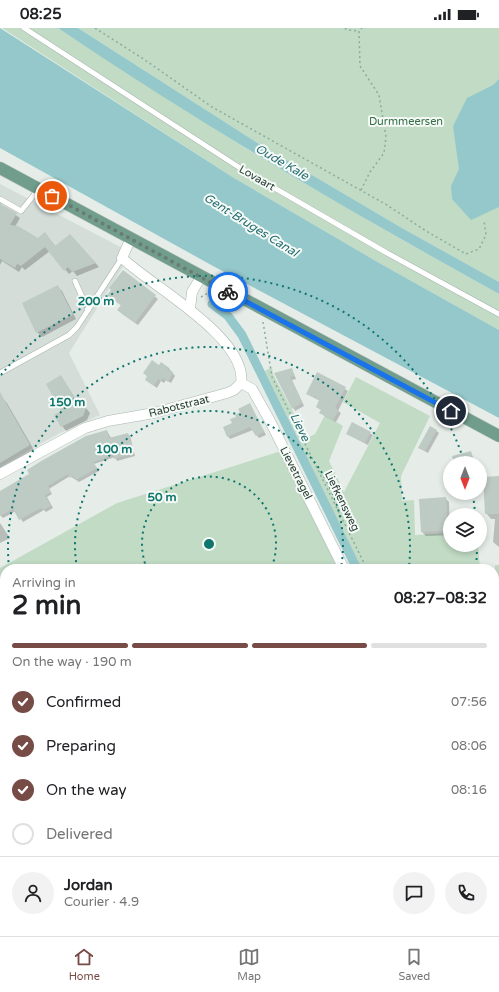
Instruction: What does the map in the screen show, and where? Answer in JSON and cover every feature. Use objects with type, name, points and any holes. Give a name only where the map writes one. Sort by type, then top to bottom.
[{"type":"main road","points":[[1,170],[131,238],[262,310],[499,436]]},
{"type":"street","points":[[131,238],[122,258],[190,309],[229,348],[241,371],[241,383]]},
{"type":"street","points":[[190,309],[192,292],[201,277]]},
{"type":"street","name":"Rabotstraat","points":[[0,474],[85,428],[108,421],[154,413],[227,393],[234,390],[241,383]]},
{"type":"street","name":"Lievetragel","points":[[241,383],[252,389],[270,421],[342,564]]},
{"type":"lane","name":"Lovaart","points":[[24,28],[240,168],[387,254],[499,314]]},
{"type":"lane","points":[[0,199],[21,211],[39,189]]},
{"type":"lane","points":[[0,373],[69,335],[76,328],[122,258]]},
{"type":"lane","points":[[75,281],[88,310]]},
{"type":"path","points":[[95,28],[145,60],[212,107],[361,190],[466,254],[479,249],[486,235],[484,221]]},
{"type":"path","points":[[344,28],[347,30],[359,30],[362,28]]},
{"type":"path","points":[[359,30],[360,66],[379,95],[386,137],[384,153],[370,172],[361,190]]},
{"type":"path","points":[[199,302],[202,295],[210,292],[214,284]]},
{"type":"path","name":"Liefkensweg","points":[[262,310],[272,378],[365,564]]},
{"type":"shaded area","points":[[0,184],[128,251],[121,270],[69,353],[100,415],[58,434],[0,467]]},
{"type":"green space","points":[[2,28],[58,28],[250,151],[397,237],[499,294],[499,330],[381,264],[234,178]]},
{"type":"green space","name":"Durmmeersen","points":[[78,28],[499,28],[499,282],[402,228],[256,142]]},
{"type":"green space","points":[[272,367],[273,374],[307,438],[315,434],[325,415],[343,426],[329,461],[344,492],[380,423],[343,402],[356,377],[430,416],[401,476],[402,501],[414,500],[415,535],[443,533],[443,552],[479,552],[480,564],[359,564],[265,371]]},
{"type":"green space","points":[[281,451],[338,564],[7,564],[117,503]]},
{"type":"water","name":"Gent-Bruges Canal","points":[[0,28],[234,178],[381,264],[499,330],[499,418],[213,266],[0,148]]},
{"type":"water","name":"Oude Kale","points":[[58,28],[78,28],[256,142],[402,228],[499,282],[499,294],[331,199],[276,166],[112,64]]},
{"type":"water","points":[[499,79],[499,207],[471,220],[452,199],[451,186],[459,169],[453,126],[467,98],[493,85]]},
{"type":"building","points":[[0,204],[17,213],[10,225],[18,226],[38,238],[45,232],[55,246],[70,234],[96,263],[72,272],[68,267],[64,271],[45,247],[21,266],[17,264],[15,268],[0,259]]},
{"type":"building","points":[[123,270],[156,295],[135,323],[117,310],[121,305],[107,295],[111,290],[109,288]]},
{"type":"building","points":[[58,285],[73,315],[36,333],[22,303]]},
{"type":"building","points":[[152,360],[159,365],[161,362],[168,367],[167,369],[173,372],[168,382],[163,378],[161,381],[158,379],[154,386],[145,380],[147,376],[143,373]]},
{"type":"building","points":[[292,368],[294,376],[290,377],[302,403],[292,409],[274,373]]},
{"type":"building","points":[[317,372],[346,387],[335,408],[339,410],[333,420],[319,413],[321,410],[316,407],[319,400],[315,398],[316,396],[313,397],[306,394]]},
{"type":"building","points":[[61,375],[76,401],[83,402],[86,408],[83,416],[61,427],[54,415],[61,411],[46,384]]},
{"type":"building","points":[[0,392],[30,445],[0,463]]},
{"type":"building","points":[[250,403],[264,432],[256,436],[250,427],[227,437],[223,427],[232,423],[230,419],[236,417],[235,415],[240,412],[238,409]]},
{"type":"building","points":[[352,422],[371,432],[365,443],[346,434]]},
{"type":"building","points":[[430,426],[437,430],[425,451],[418,448]]},
{"type":"building","points":[[107,430],[109,438],[128,433],[134,453],[114,459],[113,455],[93,462],[97,468],[76,480],[73,476],[70,478],[68,474],[48,486],[51,492],[45,495],[51,506],[43,510],[41,508],[19,520],[13,509],[0,516],[0,491],[29,474],[27,470],[43,460],[86,436]]},
{"type":"building","points":[[471,451],[472,456],[452,456]]},
{"type":"building","points":[[499,476],[499,514],[487,514],[487,508],[485,508],[484,500],[487,500],[487,477]]},
{"type":"building","points":[[443,497],[443,500],[446,500],[447,508],[443,508],[443,531],[421,532],[419,499]]},
{"type":"waterway","name":"Lieve","points":[[212,304],[228,316],[242,335],[355,564]]},
{"type":"way so far","points":[[52,196],[228,292]]},
{"type":"route","points":[[228,292],[451,411]]}]
